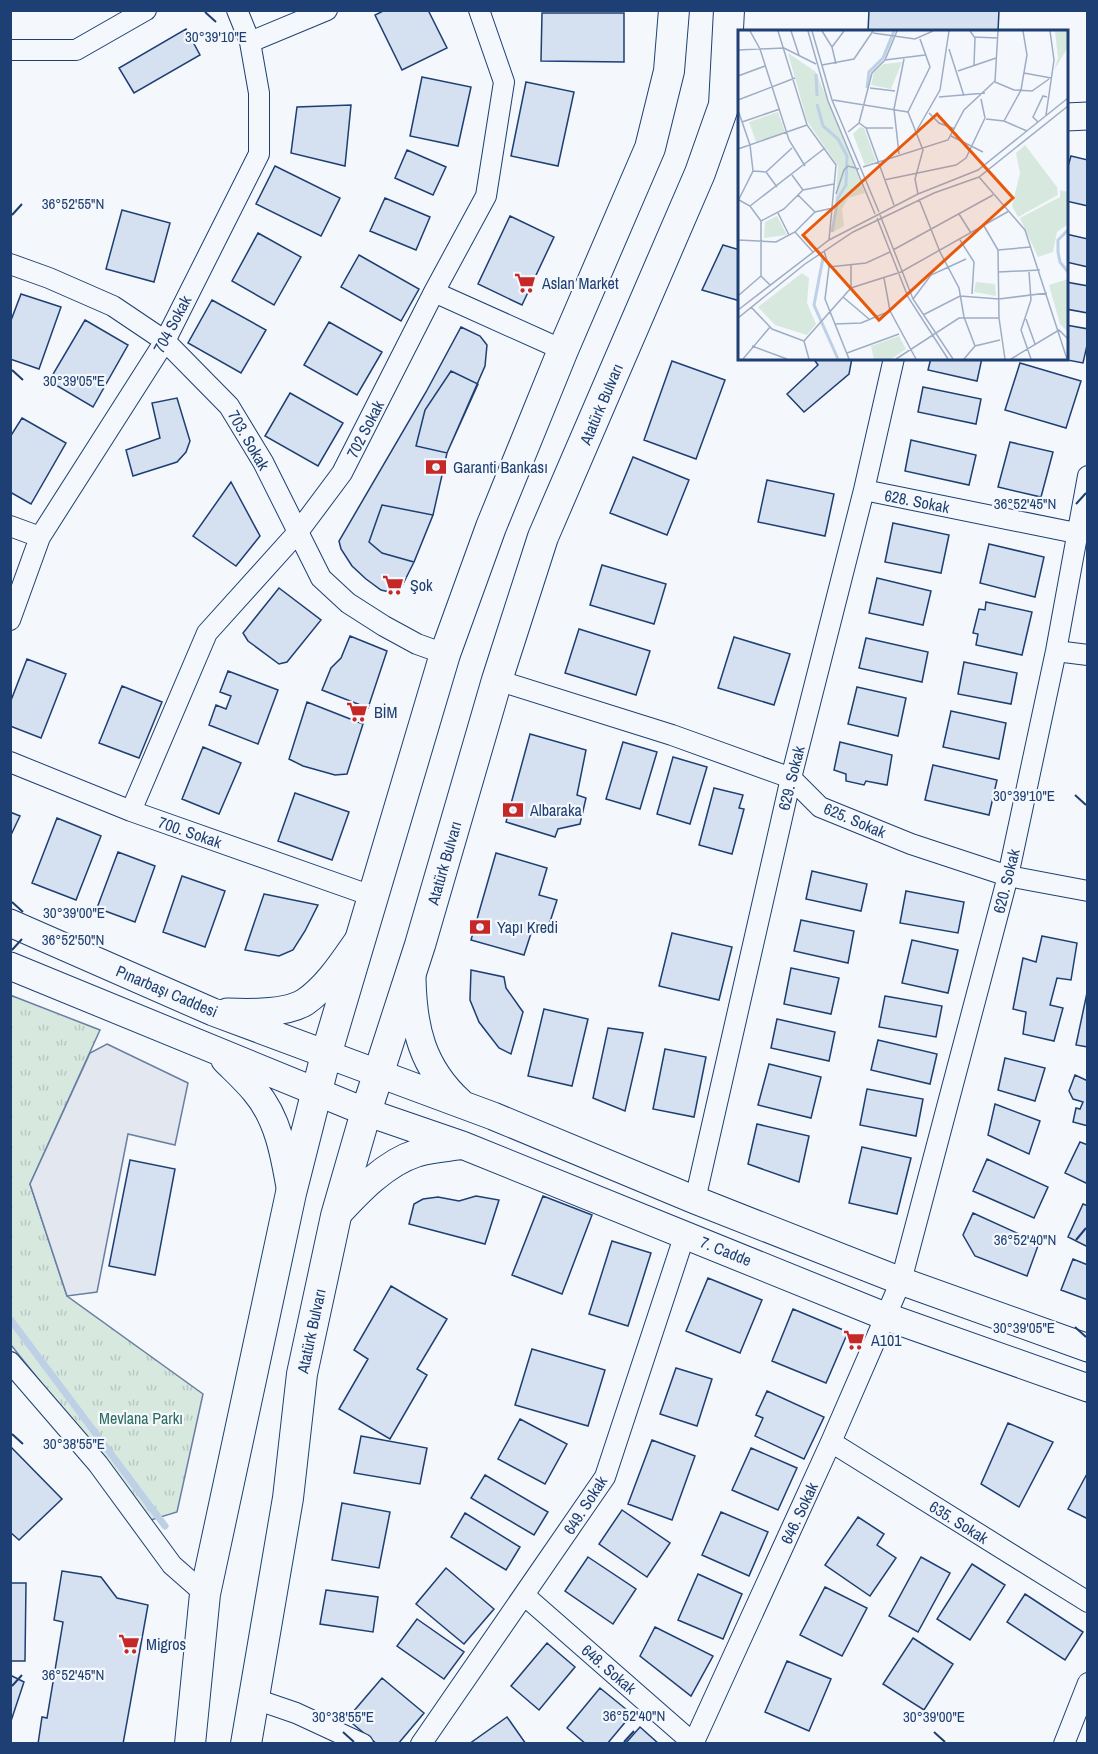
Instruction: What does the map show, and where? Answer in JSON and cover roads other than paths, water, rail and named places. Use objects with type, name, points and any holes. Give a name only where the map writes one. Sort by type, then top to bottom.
[{"type":"main road","points":[[190,1743],[205,1594],[291,1193],[326,1055],[446,654],[491,527],[563,350],[650,148],[669,71],[674,10]]},
{"type":"main road","name":"Atatürk Bulvarı","points":[[246,1743],[288,1498],[302,1374],[336,1216],[366,1112],[412,972],[497,680],[543,537],[700,173],[732,106],[729,10]]},
{"type":"main road","points":[[1068,117],[1088,116]]},
{"type":"main road","name":"Pınarbaşı Caddesi","points":[[10,923],[213,1012],[379,1073]]},
{"type":"main road","points":[[213,1012],[261,1012],[303,1003],[330,978],[360,938]]},
{"type":"main road","points":[[10,966],[316,1091]]},
{"type":"main road","points":[[412,972],[416,1032],[445,1088],[464,1105]]},
{"type":"main road","points":[[215,1051],[256,1092],[267,1108],[285,1156],[291,1193]]},
{"type":"main road","points":[[379,1073],[901,1281],[1088,1348]]},
{"type":"main road","name":"7. Cadde","points":[[316,1091],[366,1112],[462,1145],[887,1317],[1088,1388]]},
{"type":"main road","points":[[336,1216],[358,1192],[391,1167],[416,1153],[462,1145]]},
{"type":"street","points":[[10,50],[76,50],[146,10]]},
{"type":"street","name":"704 Sokak","points":[[10,620],[40,537],[165,341],[259,154],[259,93],[250,42],[237,10]]},
{"type":"street","points":[[250,42],[327,10]]},
{"type":"street","name":"702 Sokak","points":[[131,812],[207,633],[298,532],[342,473],[434,292],[486,196],[504,82],[479,10]]},
{"type":"street","name":"703. Sokak","points":[[10,264],[113,306],[165,341],[229,406],[263,462],[321,578],[348,603],[392,631],[417,644],[446,654]]},
{"type":"street","points":[[434,292],[563,350]]},
{"type":"street","name":"629. Sokak","points":[[695,1200],[791,778],[864,490],[894,360]]},
{"type":"street","name":"620. Sokak","points":[[901,1281],[1008,876],[1056,651],[1088,476]]},
{"type":"street","name":"628. Sokak","points":[[864,490],[1076,533]]},
{"type":"street","points":[[10,526],[40,537]]},
{"type":"street","points":[[1056,651],[1088,655]]},
{"type":"street","name":"625. Sokak","points":[[497,680],[672,735],[791,778],[820,807],[911,844],[1008,876],[1088,891]]},
{"type":"street","name":"700. Sokak","points":[[10,762],[131,812],[372,896]]},
{"type":"street","name":"649. Sokak","points":[[421,1743],[605,1477],[685,1234]]},
{"type":"street","name":"646. Sokak","points":[[693,1743],[831,1442],[901,1281]]},
{"type":"street","points":[[10,1362],[98,1464],[172,1564],[205,1594]]},
{"type":"street","name":"635. Sokak","points":[[831,1442],[1088,1602]]},
{"type":"street","name":"648. Sokak","points":[[524,1595],[693,1743]]},
{"type":"street","points":[[1064,1743],[1088,1683]]},
{"type":"street","points":[[255,1699],[297,1713],[363,1743]]},
{"type":"waterway","points":[[10,1319],[165,1526]]},
{"type":"place","name":"Aslan Market","points":[[525,283]]},
{"type":"place","name":"Garanti Bankası","points":[[436,467]]},
{"type":"place","name":"Şok","points":[[393,585]]},
{"type":"place","name":"BİM","points":[[357,712]]},
{"type":"place","name":"Albaraka","points":[[513,810]]},
{"type":"place","name":"Yapı Kredi","points":[[480,927]]},
{"type":"place","name":"A101","points":[[854,1340]]},
{"type":"place","name":"Migros","points":[[129,1644]]},
{"type":"park label","name":"Mevlana Parkı","points":[[141,1418]]}]
